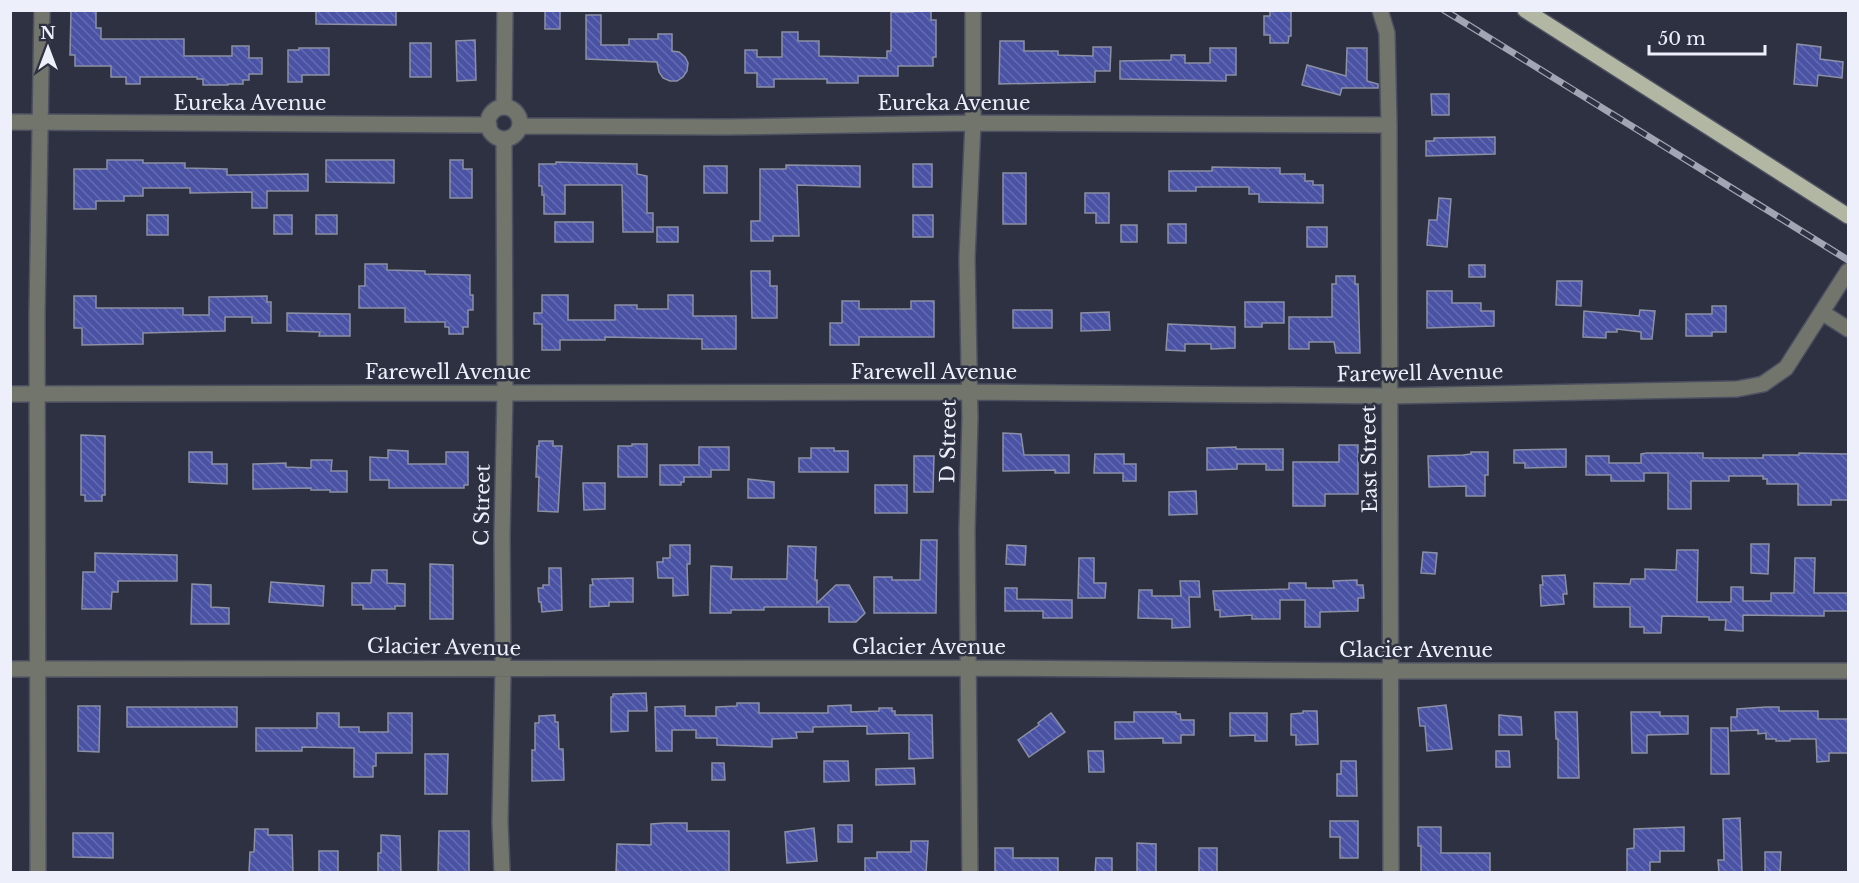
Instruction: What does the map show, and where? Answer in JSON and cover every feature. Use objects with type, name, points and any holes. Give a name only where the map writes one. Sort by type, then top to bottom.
[{"type":"main road","points":[[1525,10],[1848,216]]},
{"type":"street","points":[[38,873],[38,293],[42,10]]},
{"type":"street","points":[[504,107],[505,10]]},
{"type":"street","name":"D Street","points":[[970,873],[967,531],[970,392],[968,258],[973,123],[973,10]]},
{"type":"street","name":"East Street","points":[[1380,10],[1387,33],[1389,125],[1391,873]]},
{"type":"street","points":[[504,107],[518,115],[520,126],[513,137],[504,139],[495,136],[489,125],[491,115],[504,107]]},
{"type":"street","name":"Eureka Avenue","points":[[10,122],[489,125]]},
{"type":"street","name":"Eureka Avenue","points":[[520,126],[726,127],[973,123],[1389,125]]},
{"type":"street","name":"C Street","points":[[502,873],[500,822],[505,393],[504,139]]},
{"type":"street","name":"Farewell Avenue","points":[[10,394],[970,392],[1389,396],[1737,389],[1763,384],[1786,368],[1848,271]]},
{"type":"street","points":[[1823,313],[1848,329]]},
{"type":"street","name":"Glacier Avenue","points":[[10,669],[330,667],[1848,671]]},
{"type":"building","points":[[71,10],[96,10],[96,28],[101,28],[101,39],[184,39],[184,56],[232,56],[232,46],[249,46],[249,58],[262,58],[262,74],[249,74],[249,80],[243,80],[243,84],[203,85],[203,79],[197,79],[197,77],[140,77],[140,84],[126,84],[126,77],[111,77],[111,66],[75,66],[75,55],[70,55]]},
{"type":"building","points":[[316,10],[396,10],[396,25],[316,24]]},
{"type":"building","points":[[545,10],[560,10],[560,29],[545,29]]},
{"type":"building","points":[[913,10],[931,10],[931,20],[936,20],[936,57],[933,57],[933,66],[898,66],[898,76],[858,76],[858,83],[827,83],[827,79],[774,79],[774,87],[757,87],[757,73],[745,73],[745,50],[757,50],[757,57],[782,57],[782,32],[798,32],[798,41],[819,41],[819,56],[887,58],[887,51],[891,51],[891,12],[913,12]]},
{"type":"building","points":[[1270,10],[1291,10],[1291,36],[1289,36],[1288,43],[1270,43],[1270,35],[1264,35],[1264,16],[1270,16]]},
{"type":"building","points":[[586,15],[601,15],[601,45],[629,45],[629,39],[658,39],[658,34],[672,34],[672,51],[679,52],[685,57],[688,63],[687,71],[677,81],[670,81],[663,78],[657,62],[586,59]]},
{"type":"building","points":[[475,40],[476,80],[457,81],[456,41]]},
{"type":"building","points":[[1000,41],[1024,41],[1024,51],[1058,51],[1058,55],[1093,56],[1093,47],[1111,47],[1110,71],[1095,71],[1095,82],[999,84]]},
{"type":"building","points":[[410,43],[431,43],[431,77],[410,77]]},
{"type":"building","points":[[1797,44],[1821,47],[1820,59],[1843,62],[1842,78],[1818,75],[1817,86],[1794,84]]},
{"type":"building","points":[[299,48],[329,48],[329,75],[302,75],[302,82],[288,82],[288,50],[299,50]]},
{"type":"building","points":[[1210,48],[1236,48],[1236,75],[1226,75],[1226,81],[1120,79],[1120,61],[1171,60],[1171,55],[1185,55],[1185,63],[1210,63]]},
{"type":"building","points":[[1347,48],[1367,48],[1367,81],[1378,84],[1378,88],[1342,88],[1340,95],[1302,85],[1307,65],[1346,76]]},
{"type":"building","points":[[1431,94],[1449,94],[1449,115],[1432,115]]},
{"type":"building","points":[[1495,137],[1495,154],[1426,156],[1426,141],[1434,141],[1434,138]]},
{"type":"building","points":[[107,160],[185,163],[185,168],[227,169],[227,175],[308,174],[308,191],[267,191],[267,208],[252,208],[252,192],[190,193],[190,188],[143,188],[143,196],[124,196],[124,201],[96,201],[96,209],[74,209],[74,169],[107,169]]},
{"type":"building","points":[[326,160],[394,160],[394,183],[326,182]]},
{"type":"building","points":[[450,160],[463,160],[463,169],[472,169],[472,198],[450,198]]},
{"type":"building","points":[[556,162],[637,164],[637,174],[647,176],[647,213],[653,213],[653,232],[623,232],[622,185],[565,185],[565,214],[544,214],[544,195],[542,195],[542,186],[539,186],[539,164],[556,164]]},
{"type":"building","points":[[913,164],[932,164],[932,187],[913,187]]},
{"type":"building","points":[[786,165],[860,166],[860,187],[797,185],[799,236],[773,236],[773,241],[751,241],[751,221],[760,221],[760,169],[786,169]]},
{"type":"building","points":[[704,166],[727,166],[727,193],[704,193]]},
{"type":"building","points":[[1212,167],[1280,168],[1280,174],[1305,174],[1305,181],[1313,181],[1313,185],[1323,185],[1323,203],[1259,202],[1259,194],[1249,194],[1249,187],[1196,187],[1196,191],[1169,191],[1169,171],[1212,171]]},
{"type":"building","points":[[1003,173],[1026,173],[1026,224],[1003,224]]},
{"type":"building","points":[[1085,193],[1109,193],[1109,223],[1096,223],[1096,213],[1085,213]]},
{"type":"building","points":[[1439,198],[1451,199],[1447,247],[1427,245],[1429,220],[1437,220]]},
{"type":"building","points":[[147,215],[168,215],[168,235],[147,235]]},
{"type":"building","points":[[274,215],[292,215],[292,234],[274,234]]},
{"type":"building","points":[[316,215],[337,215],[337,234],[316,234]]},
{"type":"building","points":[[913,215],[933,215],[933,237],[913,237]]},
{"type":"building","points":[[555,222],[593,222],[593,242],[555,242]]},
{"type":"building","points":[[1168,224],[1186,224],[1186,243],[1168,243]]},
{"type":"building","points":[[1121,225],[1137,225],[1137,242],[1121,242]]},
{"type":"building","points":[[657,227],[678,227],[678,242],[657,242]]},
{"type":"building","points":[[1307,227],[1327,227],[1327,247],[1307,247]]},
{"type":"building","points":[[365,264],[387,264],[387,270],[425,271],[425,274],[470,275],[473,310],[468,310],[468,327],[463,327],[463,334],[449,334],[449,327],[445,327],[445,322],[405,322],[405,308],[359,308],[359,286],[365,286]]},
{"type":"building","points":[[1469,265],[1485,265],[1485,277],[1469,277]]},
{"type":"building","points":[[751,271],[770,271],[770,286],[777,286],[777,318],[752,318]]},
{"type":"building","points":[[1336,276],[1355,276],[1355,284],[1358,284],[1360,353],[1336,353],[1334,342],[1309,342],[1309,349],[1289,349],[1289,317],[1332,317],[1332,284],[1336,284]]},
{"type":"building","points":[[1557,281],[1582,281],[1581,306],[1556,305]]},
{"type":"building","points":[[1427,291],[1452,291],[1452,303],[1481,303],[1481,311],[1494,311],[1494,326],[1427,328]]},
{"type":"building","points":[[542,295],[568,295],[568,320],[615,320],[615,305],[637,305],[637,309],[668,309],[668,295],[693,295],[693,316],[736,316],[736,349],[702,349],[702,339],[605,337],[605,340],[560,340],[560,350],[542,350],[542,324],[534,324],[534,313],[542,313]]},
{"type":"building","points":[[74,296],[96,296],[96,308],[183,308],[183,315],[209,315],[209,297],[267,296],[267,302],[271,302],[271,323],[252,323],[252,317],[225,317],[225,331],[143,333],[143,344],[82,345],[82,328],[74,328]]},
{"type":"building","points":[[842,301],[859,301],[859,309],[911,309],[911,301],[934,301],[934,337],[859,337],[859,345],[830,345],[830,323],[842,323]]},
{"type":"building","points":[[1245,302],[1284,302],[1284,323],[1262,323],[1262,327],[1245,327]]},
{"type":"building","points":[[1712,306],[1726,306],[1726,332],[1712,332],[1712,336],[1686,336],[1686,314],[1712,314]]},
{"type":"building","points":[[1013,310],[1052,310],[1052,328],[1013,328]]},
{"type":"building","points":[[1640,310],[1655,311],[1652,339],[1641,339],[1641,332],[1617,329],[1617,332],[1606,332],[1606,338],[1583,337],[1584,311],[1639,316]]},
{"type":"building","points":[[1109,312],[1110,330],[1081,331],[1081,313]]},
{"type":"building","points":[[287,313],[350,314],[350,336],[319,336],[320,332],[287,331]]},
{"type":"building","points":[[1168,324],[1235,327],[1235,348],[1211,349],[1211,344],[1185,344],[1185,351],[1166,350]]},
{"type":"building","points":[[1003,433],[1021,434],[1024,455],[1069,455],[1069,473],[1055,473],[1055,470],[1003,471]]},
{"type":"building","points":[[81,435],[105,436],[105,495],[102,495],[102,501],[85,501],[85,495],[81,495]]},
{"type":"building","points":[[539,441],[553,441],[553,446],[562,446],[558,512],[538,511],[539,477],[536,477]]},
{"type":"building","points":[[632,444],[647,444],[647,477],[618,477],[618,446],[632,446]]},
{"type":"building","points":[[1339,445],[1358,445],[1358,494],[1325,494],[1325,506],[1293,506],[1293,462],[1339,462]]},
{"type":"building","points":[[699,447],[729,447],[729,470],[711,470],[711,477],[684,477],[681,485],[660,485],[660,465],[699,465]]},
{"type":"building","points":[[1236,447],[1236,449],[1283,449],[1283,470],[1266,470],[1266,464],[1237,464],[1237,469],[1207,470],[1207,448]]},
{"type":"building","points":[[811,448],[834,448],[834,451],[848,451],[848,472],[799,472],[799,458],[811,458]]},
{"type":"building","points":[[1566,449],[1566,467],[1525,468],[1525,463],[1514,463],[1514,450]]},
{"type":"building","points":[[388,450],[408,451],[408,464],[446,464],[446,452],[468,452],[468,485],[464,485],[464,488],[389,488],[389,480],[370,480],[370,457],[388,458]]},
{"type":"building","points":[[189,452],[212,452],[212,464],[227,464],[227,484],[189,482]]},
{"type":"building","points":[[1471,452],[1488,452],[1485,496],[1466,496],[1466,486],[1429,487],[1428,456],[1463,455],[1471,454]]},
{"type":"building","points":[[1703,453],[1703,458],[1763,458],[1763,455],[1799,455],[1799,453],[1848,454],[1848,500],[1831,500],[1831,505],[1798,505],[1798,484],[1767,484],[1767,479],[1763,479],[1763,476],[1729,476],[1729,481],[1691,481],[1691,509],[1668,509],[1668,473],[1644,473],[1644,481],[1611,481],[1611,475],[1586,475],[1586,456],[1609,456],[1609,463],[1641,463],[1641,454]]},
{"type":"building","points":[[1095,454],[1124,454],[1124,464],[1136,464],[1136,481],[1123,481],[1123,473],[1094,473]]},
{"type":"building","points":[[914,456],[934,456],[933,492],[914,492]]},
{"type":"building","points":[[311,460],[332,460],[331,471],[347,471],[347,492],[311,490],[311,488],[253,489],[253,464],[286,463],[286,467],[311,468]]},
{"type":"building","points":[[748,479],[774,482],[774,498],[748,498]]},
{"type":"building","points":[[583,483],[605,483],[605,509],[584,510]]},
{"type":"building","points":[[875,485],[907,485],[907,513],[875,513]]},
{"type":"building","points":[[1196,491],[1197,514],[1169,515],[1169,492]]},
{"type":"building","points":[[921,540],[937,540],[936,613],[874,613],[874,577],[892,577],[892,580],[920,580]]},
{"type":"building","points":[[1751,544],[1769,544],[1768,574],[1751,573]]},
{"type":"building","points":[[670,545],[690,545],[690,564],[687,564],[688,595],[673,596],[673,578],[658,578],[657,562],[663,562],[663,558],[670,558]]},
{"type":"building","points":[[1007,545],[1026,546],[1025,565],[1006,564]]},
{"type":"building","points":[[788,546],[816,547],[817,603],[836,585],[849,585],[865,613],[856,622],[829,622],[829,607],[764,607],[764,610],[731,610],[731,613],[710,613],[711,566],[732,567],[731,579],[787,579]]},
{"type":"building","points":[[1677,550],[1698,550],[1697,602],[1731,602],[1731,587],[1743,587],[1743,601],[1771,601],[1771,593],[1794,593],[1795,558],[1815,558],[1814,593],[1848,593],[1848,611],[1824,611],[1824,616],[1743,615],[1743,631],[1725,630],[1726,620],[1709,620],[1709,617],[1662,616],[1661,633],[1644,633],[1644,627],[1630,627],[1630,607],[1594,607],[1594,583],[1630,584],[1631,579],[1645,579],[1645,569],[1676,570]]},
{"type":"building","points":[[1423,552],[1437,553],[1435,574],[1421,573]]},
{"type":"building","points":[[95,553],[177,555],[177,581],[118,581],[118,592],[112,592],[111,609],[82,609],[83,572],[95,572]]},
{"type":"building","points":[[1079,558],[1094,558],[1094,583],[1106,583],[1105,598],[1078,598]]},
{"type":"building","points":[[430,564],[453,565],[453,619],[430,619]]},
{"type":"building","points":[[549,568],[561,568],[562,610],[542,612],[538,588],[549,585]]},
{"type":"building","points":[[372,570],[387,570],[387,583],[405,584],[405,606],[395,606],[395,609],[363,609],[363,605],[352,605],[352,583],[371,583]]},
{"type":"building","points":[[1565,575],[1567,594],[1563,594],[1564,604],[1541,606],[1542,576]]},
{"type":"building","points":[[633,578],[633,602],[609,602],[609,606],[590,607],[592,579]]},
{"type":"building","points":[[1357,580],[1357,585],[1363,585],[1364,598],[1358,598],[1358,611],[1320,612],[1320,627],[1305,627],[1305,600],[1280,600],[1280,619],[1252,619],[1252,615],[1220,617],[1220,610],[1215,610],[1213,591],[1289,589],[1289,583],[1306,583],[1306,588],[1334,588],[1333,581]]},
{"type":"building","points":[[1180,581],[1199,581],[1200,597],[1189,597],[1190,627],[1172,628],[1172,619],[1138,618],[1139,590],[1152,590],[1152,596],[1181,596]]},
{"type":"building","points":[[271,582],[324,586],[323,606],[269,602]]},
{"type":"building","points":[[192,584],[211,585],[211,607],[229,608],[229,624],[191,624]]},
{"type":"building","points":[[1005,588],[1017,588],[1017,599],[1072,600],[1072,618],[1043,618],[1043,611],[1005,611]]},
{"type":"building","points":[[646,693],[647,711],[628,711],[628,731],[611,732],[611,697],[613,694]]},
{"type":"building","points":[[737,703],[759,703],[759,713],[828,713],[828,706],[851,705],[851,712],[892,708],[895,715],[932,715],[933,758],[909,759],[909,733],[867,734],[867,726],[813,727],[813,732],[796,732],[797,738],[772,739],[772,747],[717,745],[717,738],[696,738],[696,730],[672,730],[672,751],[656,751],[655,707],[685,706],[685,716],[716,716],[716,707],[737,706]]},
{"type":"building","points":[[1446,705],[1452,749],[1427,751],[1425,726],[1420,726],[1418,708]]},
{"type":"building","points":[[78,706],[100,706],[99,752],[78,751]]},
{"type":"building","points":[[127,707],[237,707],[237,727],[127,727]]},
{"type":"building","points":[[1779,707],[1779,711],[1818,711],[1818,719],[1848,719],[1848,753],[1829,753],[1829,761],[1817,762],[1816,739],[1776,741],[1776,739],[1766,739],[1766,733],[1758,734],[1758,730],[1731,731],[1731,717],[1737,717],[1737,709]]},
{"type":"building","points":[[1303,711],[1317,711],[1318,744],[1296,745],[1296,735],[1291,735],[1291,714],[1303,713]]},
{"type":"building","points":[[1134,712],[1176,712],[1180,714],[1181,720],[1194,720],[1194,735],[1181,735],[1181,743],[1163,743],[1163,738],[1115,739],[1115,722],[1134,722]]},
{"type":"building","points":[[1555,712],[1577,712],[1579,778],[1558,778]]},
{"type":"building","points":[[1631,712],[1660,712],[1660,716],[1688,716],[1688,734],[1647,735],[1647,753],[1632,753]]},
{"type":"building","points":[[317,713],[339,713],[339,727],[359,727],[359,732],[388,732],[388,713],[412,713],[412,753],[376,753],[373,777],[354,777],[354,748],[302,747],[302,751],[256,751],[256,728],[317,728]]},
{"type":"building","points":[[1051,713],[1065,732],[1029,757],[1018,740]]},
{"type":"building","points":[[1230,713],[1267,713],[1267,741],[1255,741],[1255,735],[1230,736]]},
{"type":"building","points":[[555,715],[555,722],[558,722],[559,749],[563,749],[564,780],[532,781],[535,723],[539,723],[539,716]]},
{"type":"building","points":[[1499,715],[1521,717],[1522,735],[1499,735]]},
{"type":"building","points":[[1711,728],[1728,728],[1729,774],[1711,774]]},
{"type":"building","points":[[1088,751],[1103,751],[1104,772],[1089,772]]},
{"type":"building","points":[[1496,751],[1509,751],[1510,767],[1496,767]]},
{"type":"building","points":[[425,754],[448,754],[447,794],[425,794]]},
{"type":"building","points":[[824,761],[848,761],[849,781],[824,782]]},
{"type":"building","points":[[1341,761],[1356,761],[1357,796],[1337,796],[1337,774],[1341,774]]},
{"type":"building","points":[[712,763],[724,763],[725,780],[712,780]]},
{"type":"building","points":[[914,768],[915,784],[876,785],[876,769]]},
{"type":"building","points":[[1740,818],[1742,873],[1719,873],[1718,860],[1724,860],[1723,819]]},
{"type":"building","points":[[1330,821],[1358,821],[1358,858],[1340,858],[1340,837],[1330,837]]},
{"type":"building","points":[[687,823],[687,831],[729,831],[729,873],[616,873],[617,844],[651,845],[651,824]]},
{"type":"building","points":[[838,825],[852,825],[852,842],[838,842]]},
{"type":"building","points":[[1418,827],[1441,827],[1441,853],[1490,853],[1490,873],[1421,873]]},
{"type":"building","points":[[1684,827],[1684,851],[1660,851],[1660,862],[1650,862],[1650,873],[1627,873],[1627,849],[1634,848],[1634,829]]},
{"type":"building","points":[[814,828],[817,861],[787,863],[785,832]]},
{"type":"building","points":[[255,829],[268,829],[268,835],[292,835],[293,873],[249,873],[250,852],[254,852]]},
{"type":"building","points":[[439,831],[469,831],[469,873],[438,873]]},
{"type":"building","points":[[73,833],[113,833],[113,858],[73,857]]},
{"type":"building","points":[[381,835],[400,836],[401,873],[378,873]]},
{"type":"building","points":[[911,841],[928,841],[926,873],[865,873],[865,858],[877,858],[877,852],[911,852]]},
{"type":"building","points":[[1137,843],[1156,844],[1156,873],[1137,873]]},
{"type":"building","points":[[995,848],[1013,848],[1013,858],[1058,858],[1058,871],[1055,873],[995,873]]},
{"type":"building","points":[[1199,848],[1217,848],[1217,873],[1199,873]]},
{"type":"building","points":[[319,851],[338,851],[338,873],[319,873]]},
{"type":"building","points":[[1765,852],[1781,852],[1780,873],[1765,873]]},
{"type":"building","points":[[1096,858],[1112,858],[1112,873],[1095,873]]},
{"type":"railway","points":[[1444,10],[1848,260]]}]
